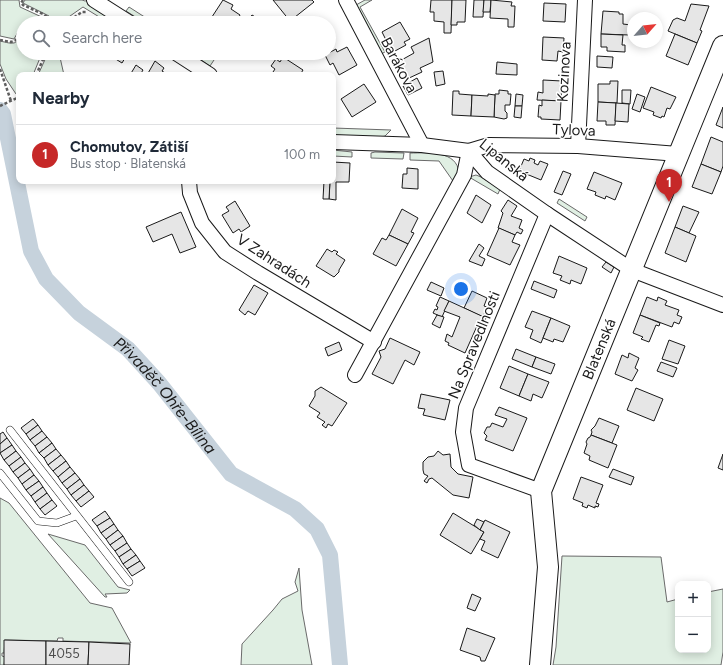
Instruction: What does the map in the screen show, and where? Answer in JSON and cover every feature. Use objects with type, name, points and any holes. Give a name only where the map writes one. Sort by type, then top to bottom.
[{"type":"street","points":[[94,0],[119,16]]},
{"type":"street","name":"Barákova","points":[[346,0],[422,145]]},
{"type":"street","name":"Kozinova","points":[[578,146],[585,0]]},
{"type":"street","name":"Blatenská","points":[[540,665],[548,567],[541,491],[723,46]]},
{"type":"street","points":[[187,60],[205,72]]},
{"type":"street","name":"Lipanská","points":[[336,142],[422,145],[469,151],[488,172],[547,214],[632,270],[723,305]]},
{"type":"street","name":"Tylova","points":[[469,151],[489,145],[578,146],[678,154]]},
{"type":"street","points":[[355,375],[464,175],[469,151]]},
{"type":"street","name":"V Zahradách","points":[[189,184],[190,193],[202,223],[226,252],[258,273],[374,342]]},
{"type":"street","name":"Na Spravedlnosti","points":[[541,491],[469,465],[463,432],[466,408],[547,214]]},
{"type":"lane","points":[[10,430],[129,582]]},
{"type":"lane","points":[[0,474],[38,521],[56,523],[76,516]]},
{"type":"path","points":[[23,0],[21,3],[23,6],[45,16]]},
{"type":"path","points":[[76,16],[82,12]]},
{"type":"path","points":[[0,40],[11,42],[16,40]]},
{"type":"path","points":[[37,72],[43,60]]},
{"type":"path","points":[[0,69],[11,101]]},
{"type":"path","points":[[0,106],[16,98]]},
{"type":"green space","points":[[0,0],[19,0],[20,7],[40,16],[16,16],[16,35],[14,39],[0,36]]},
{"type":"green space","points":[[25,0],[89,0],[115,16],[98,16],[83,7],[70,16],[49,16],[23,3]]},
{"type":"green space","points":[[365,0],[372,0],[360,7],[385,52],[381,54],[356,5]]},
{"type":"green space","points":[[129,7],[143,16],[134,16],[126,11]]},
{"type":"green space","points":[[0,41],[16,42],[16,60],[39,60],[34,72],[16,72],[16,94],[6,79],[0,64]]},
{"type":"green space","points":[[45,60],[61,60],[63,72],[39,72]]},
{"type":"green space","points":[[201,60],[214,60],[210,66]]},
{"type":"green space","points":[[336,128],[391,130],[385,136],[336,136]]},
{"type":"green space","points":[[336,150],[352,152],[352,157],[336,156]]},
{"type":"green space","points":[[371,153],[404,153],[403,159],[371,158]]},
{"type":"green space","points":[[410,153],[440,154],[453,160],[459,173],[453,181],[439,161],[410,160]]},
{"type":"green space","points":[[476,175],[500,189],[498,194],[469,177]]},
{"type":"green space","points":[[559,199],[587,217],[585,221],[557,203]]},
{"type":"green space","points":[[0,498],[9,503],[90,603],[112,608],[131,643],[63,641],[63,638],[58,638],[57,641],[5,640],[4,653],[2,653],[2,656],[5,657],[4,665],[0,665]]},
{"type":"green space","points":[[48,534],[85,545],[118,587],[130,590],[127,593],[105,594],[107,597],[105,597]]},
{"type":"green space","points":[[562,556],[661,557],[667,602],[675,600],[675,653],[711,653],[711,591],[723,589],[723,652],[721,665],[553,665],[556,647]]},
{"type":"green space","points":[[299,568],[302,610],[312,665],[241,665],[242,644],[282,599],[298,591],[295,582]]},
{"type":"building","points":[[223,0],[233,5],[231,9],[240,15],[240,16],[213,16]]},
{"type":"building","points":[[273,0],[312,0],[314,2],[296,16],[286,16]]},
{"type":"building","points":[[431,0],[452,0],[451,33],[444,33],[444,22],[434,21],[434,12],[430,12]]},
{"type":"building","points":[[452,0],[466,0],[465,22],[457,22],[457,25],[451,25]]},
{"type":"building","points":[[474,0],[484,0],[483,17],[473,17]]},
{"type":"building","points":[[484,0],[491,0],[490,12],[483,12]]},
{"type":"building","points":[[491,0],[512,2],[511,6],[515,6],[514,27],[508,27],[508,19],[490,18]]},
{"type":"building","points":[[544,3],[566,4],[565,22],[543,21]]},
{"type":"building","points":[[691,4],[709,6],[697,43],[668,31],[673,20],[677,18],[685,21]]},
{"type":"building","points":[[603,11],[619,12],[619,14],[623,14],[623,24],[627,24],[627,35],[601,34]]},
{"type":"building","points":[[400,22],[410,39],[404,42],[406,45],[395,51],[393,47],[390,48],[382,32]]},
{"type":"building","points":[[601,34],[623,35],[622,45],[625,45],[625,52],[607,51],[607,47],[601,47]]},
{"type":"building","points":[[675,34],[697,43],[688,65],[666,56]]},
{"type":"building","points":[[543,37],[564,38],[563,52],[558,51],[557,61],[542,60]]},
{"type":"building","points":[[429,38],[433,62],[420,68],[422,72],[407,79],[398,62],[414,53],[411,47]]},
{"type":"building","points":[[347,47],[357,65],[339,75],[333,63],[330,65],[328,60],[336,60],[336,49],[337,52]]},
{"type":"building","points":[[597,56],[613,57],[612,68],[597,67]]},
{"type":"building","points":[[275,60],[280,62],[281,60],[288,60],[303,70],[302,72],[273,72],[275,69],[271,66]]},
{"type":"building","points":[[155,61],[164,68],[162,71],[164,72],[149,72]]},
{"type":"building","points":[[497,62],[517,64],[517,75],[496,74]]},
{"type":"building","points":[[136,65],[143,70],[142,72],[132,72]]},
{"type":"building","points":[[443,71],[445,84],[436,86],[434,72]]},
{"type":"building","points":[[417,78],[422,88],[408,95],[403,86]]},
{"type":"building","points":[[543,80],[562,81],[561,101],[537,100],[538,92],[543,93]]},
{"type":"building","points":[[610,81],[618,81],[617,103],[598,102],[598,84],[610,84]]},
{"type":"building","points":[[364,84],[376,102],[352,117],[341,99]]},
{"type":"building","points":[[651,87],[676,97],[670,109],[667,108],[664,117],[662,116],[661,118],[653,115],[654,112],[643,108]]},
{"type":"building","points":[[499,90],[508,91],[508,94],[511,94],[510,105],[505,105],[507,118],[504,119],[494,117],[495,94],[499,94]]},
{"type":"building","points":[[622,90],[631,90],[630,104],[622,103]]},
{"type":"building","points":[[453,91],[459,91],[459,94],[472,95],[471,116],[452,115]]},
{"type":"building","points":[[488,94],[495,95],[494,117],[471,116],[472,95],[488,96]]},
{"type":"building","points":[[516,94],[523,95],[522,106],[515,106]]},
{"type":"building","points":[[637,94],[645,97],[640,112],[632,109]]},
{"type":"building","points":[[542,100],[561,101],[560,120],[541,119],[541,117],[538,117],[539,105],[542,106]]},
{"type":"building","points":[[598,102],[616,103],[615,125],[606,125],[606,121],[597,121]]},
{"type":"building","points":[[616,103],[629,104],[628,122],[615,121]]},
{"type":"building","points":[[515,106],[522,106],[521,118],[514,117]]},
{"type":"building","points":[[723,107],[723,128],[716,125]]},
{"type":"building","points":[[711,137],[723,142],[723,166],[721,172],[701,164]]},
{"type":"building","points":[[530,158],[535,160],[534,163],[538,165],[540,161],[548,164],[541,180],[519,171],[524,159],[529,161]]},
{"type":"building","points":[[336,162],[350,163],[349,182],[336,182]]},
{"type":"building","points":[[701,164],[721,172],[712,194],[692,187]]},
{"type":"building","points":[[407,168],[418,169],[418,189],[402,188],[403,174],[407,174]]},
{"type":"building","points":[[563,171],[571,174],[562,195],[554,192]]},
{"type":"building","points":[[594,172],[622,183],[615,200],[606,196],[605,199],[595,195],[596,192],[587,189]]},
{"type":"building","points":[[324,184],[330,184],[329,199],[323,199]]},
{"type":"building","points":[[330,184],[336,184],[336,200],[329,199]]},
{"type":"building","points":[[476,195],[491,205],[482,223],[467,213]]},
{"type":"building","points":[[508,200],[517,206],[511,216],[522,220],[519,228],[523,230],[521,234],[517,232],[515,235],[498,228],[503,213],[501,211]]},
{"type":"building","points":[[235,201],[250,226],[241,232],[239,229],[233,233],[222,215],[229,211],[226,207]]},
{"type":"building","points":[[683,206],[699,212],[689,233],[675,227]]},
{"type":"building","points":[[402,209],[418,218],[411,232],[414,233],[408,244],[389,235]]},
{"type":"building","points":[[181,212],[196,247],[180,253],[172,234],[153,242],[146,227]]},
{"type":"building","points":[[675,227],[696,236],[686,262],[665,253]]},
{"type":"building","points":[[499,228],[515,235],[512,242],[520,245],[510,265],[487,255]]},
{"type":"building","points":[[389,235],[408,244],[396,266],[373,254],[382,238],[386,240]]},
{"type":"building","points":[[479,244],[484,248],[479,256],[485,259],[482,266],[469,261]]},
{"type":"building","points":[[327,249],[332,252],[334,250],[338,252],[336,254],[345,260],[339,272],[334,277],[316,266]]},
{"type":"building","points":[[559,256],[587,268],[581,284],[571,280],[570,284],[560,280],[562,276],[553,273]]},
{"type":"building","points":[[606,262],[614,267],[611,273],[602,267]]},
{"type":"building","points":[[534,281],[557,290],[554,298],[531,289]]},
{"type":"building","points":[[431,282],[444,288],[441,296],[427,290]]},
{"type":"building","points":[[254,285],[268,293],[255,315],[248,311],[245,315],[239,310]]},
{"type":"building","points":[[472,291],[487,298],[484,306],[487,307],[483,317],[464,308]]},
{"type":"building","points":[[440,297],[449,301],[442,317],[433,313],[435,309],[437,310],[438,307],[436,306]]},
{"type":"building","points":[[647,297],[657,301],[658,297],[667,301],[665,305],[679,310],[677,315],[682,317],[679,324],[674,322],[672,327],[640,315]]},
{"type":"building","points":[[449,301],[486,318],[482,328],[477,326],[465,353],[448,345],[449,343],[445,341],[447,334],[452,337],[460,317],[444,311]]},
{"type":"building","points":[[532,311],[551,318],[541,343],[530,338],[533,330],[525,327]]},
{"type":"building","points":[[437,315],[444,317],[440,328],[432,324]]},
{"type":"building","points":[[640,315],[660,323],[659,326],[656,325],[649,342],[641,339],[643,337],[633,333]]},
{"type":"building","points":[[551,318],[570,326],[563,342],[554,339],[553,342],[543,338]]},
{"type":"building","points":[[390,338],[420,352],[414,365],[405,360],[393,384],[372,374],[381,357],[379,351],[385,349]]},
{"type":"building","points":[[669,340],[685,346],[678,364],[662,359]]},
{"type":"building","points":[[339,342],[342,350],[328,356],[325,348]]},
{"type":"building","points":[[516,349],[536,357],[532,367],[512,359]]},
{"type":"building","points":[[629,353],[639,358],[635,368],[638,370],[632,381],[615,374],[622,355],[628,358]]},
{"type":"building","points":[[536,357],[555,364],[551,374],[532,367]]},
{"type":"building","points":[[661,362],[677,368],[673,377],[657,371]]},
{"type":"building","points":[[509,366],[528,374],[519,396],[500,388]]},
{"type":"building","points":[[528,374],[549,382],[542,398],[533,394],[531,401],[519,396]]},
{"type":"building","points":[[321,387],[347,403],[332,426],[328,424],[326,428],[322,425],[325,422],[317,417],[320,413],[309,406],[315,396],[315,391]]},
{"type":"building","points":[[636,388],[663,399],[654,421],[627,410]]},
{"type":"building","points":[[421,394],[450,400],[445,420],[423,415],[425,409],[418,408]]},
{"type":"building","points":[[499,407],[527,418],[513,451],[485,440],[487,436],[484,433],[487,427],[490,427],[492,423],[503,427],[507,419],[495,415]]},
{"type":"building","points":[[599,418],[619,426],[612,443],[591,435],[591,430]]},
{"type":"building","points":[[33,419],[38,425],[26,434],[21,428]]},
{"type":"building","points":[[38,425],[42,431],[30,440],[26,434]]},
{"type":"building","points":[[42,431],[47,437],[35,446],[30,440]]},
{"type":"building","points":[[3,432],[7,438],[0,444],[0,434]]},
{"type":"building","points":[[591,435],[617,445],[608,468],[589,460],[590,456],[584,453],[587,444],[586,442]]},
{"type":"building","points":[[47,437],[52,443],[39,453],[35,446]]},
{"type":"building","points":[[7,438],[12,445],[0,453],[0,444]]},
{"type":"building","points":[[52,443],[56,449],[44,458],[39,453]]},
{"type":"building","points":[[12,445],[16,451],[4,460],[0,453]]},
{"type":"building","points":[[56,449],[61,455],[48,465],[44,458]]},
{"type":"building","points":[[16,451],[21,457],[9,466],[4,460]]},
{"type":"building","points":[[438,451],[443,455],[450,454],[451,467],[458,474],[473,477],[469,498],[453,495],[432,478],[429,479],[427,483],[424,481],[428,476],[424,474],[423,462],[428,457],[434,456]]},
{"type":"building","points":[[723,454],[723,470],[718,468]]},
{"type":"building","points":[[61,455],[66,461],[53,471],[48,465]]},
{"type":"building","points":[[21,457],[25,463],[13,472],[9,466]]},
{"type":"building","points":[[66,461],[70,467],[58,477],[53,471]]},
{"type":"building","points":[[25,463],[30,469],[18,478],[13,472]]},
{"type":"building","points":[[70,467],[75,473],[62,483],[58,477]]},
{"type":"building","points":[[30,469],[34,475],[22,484],[18,478]]},
{"type":"building","points":[[613,469],[634,477],[631,485],[609,477]]},
{"type":"building","points":[[75,473],[80,479],[67,489],[62,483]]},
{"type":"building","points":[[34,475],[39,481],[26,490],[22,484]]},
{"type":"building","points":[[581,477],[603,485],[596,503],[599,504],[598,507],[595,506],[595,508],[588,505],[587,508],[582,506],[583,503],[573,499]]},
{"type":"building","points":[[80,479],[84,485],[71,495],[67,489]]},
{"type":"building","points":[[39,481],[43,487],[31,496],[26,490]]},
{"type":"building","points":[[84,485],[89,491],[76,501],[71,495]]},
{"type":"building","points":[[43,487],[47,493],[35,502],[31,496]]},
{"type":"building","points":[[89,491],[94,497],[81,507],[76,501]]},
{"type":"building","points":[[47,493],[52,500],[40,509],[35,502]]},
{"type":"building","points":[[52,500],[57,506],[45,515],[40,509]]},
{"type":"building","points":[[105,511],[110,518],[97,526],[92,520]]},
{"type":"building","points":[[453,513],[484,532],[471,554],[440,535]]},
{"type":"building","points":[[110,518],[114,524],[101,533],[97,526]]},
{"type":"building","points":[[477,519],[484,522],[480,530],[474,525]]},
{"type":"building","points":[[485,520],[510,532],[498,558],[481,550],[485,541],[480,539],[484,532],[480,530]]},
{"type":"building","points":[[114,524],[118,530],[106,539],[101,533]]},
{"type":"building","points":[[118,530],[123,536],[110,545],[106,539]]},
{"type":"building","points":[[123,536],[127,543],[115,551],[110,545]]},
{"type":"building","points":[[127,543],[131,549],[119,557],[115,551]]},
{"type":"building","points":[[131,549],[136,555],[123,564],[119,557]]},
{"type":"building","points":[[136,555],[140,561],[127,569],[123,564]]},
{"type":"building","points":[[140,561],[145,568],[132,576],[127,569]]},
{"type":"building","points":[[472,594],[481,598],[475,611],[467,608]]},
{"type":"building","points":[[467,628],[495,638],[485,661],[481,661],[480,657],[460,650]]},
{"type":"building","points":[[4,640],[46,641],[46,665],[4,665]]},
{"type":"building","points":[[46,641],[89,642],[88,665],[46,665]]},
{"type":"building","points":[[89,642],[130,644],[129,665],[88,665]]},
{"type":"waterway","name":"Přivaděč Ohře-Bílina","points":[[0,110],[3,114],[16,178]]},
{"type":"waterway","name":"Přivaděč Ohře-Bílina","points":[[17,184],[31,251],[46,279],[79,313],[128,349],[159,383],[231,474],[295,509],[317,529],[330,555],[340,665]]},
{"type":"place","name":"Chomutov, Zátiší","points":[[669,202]]}]
